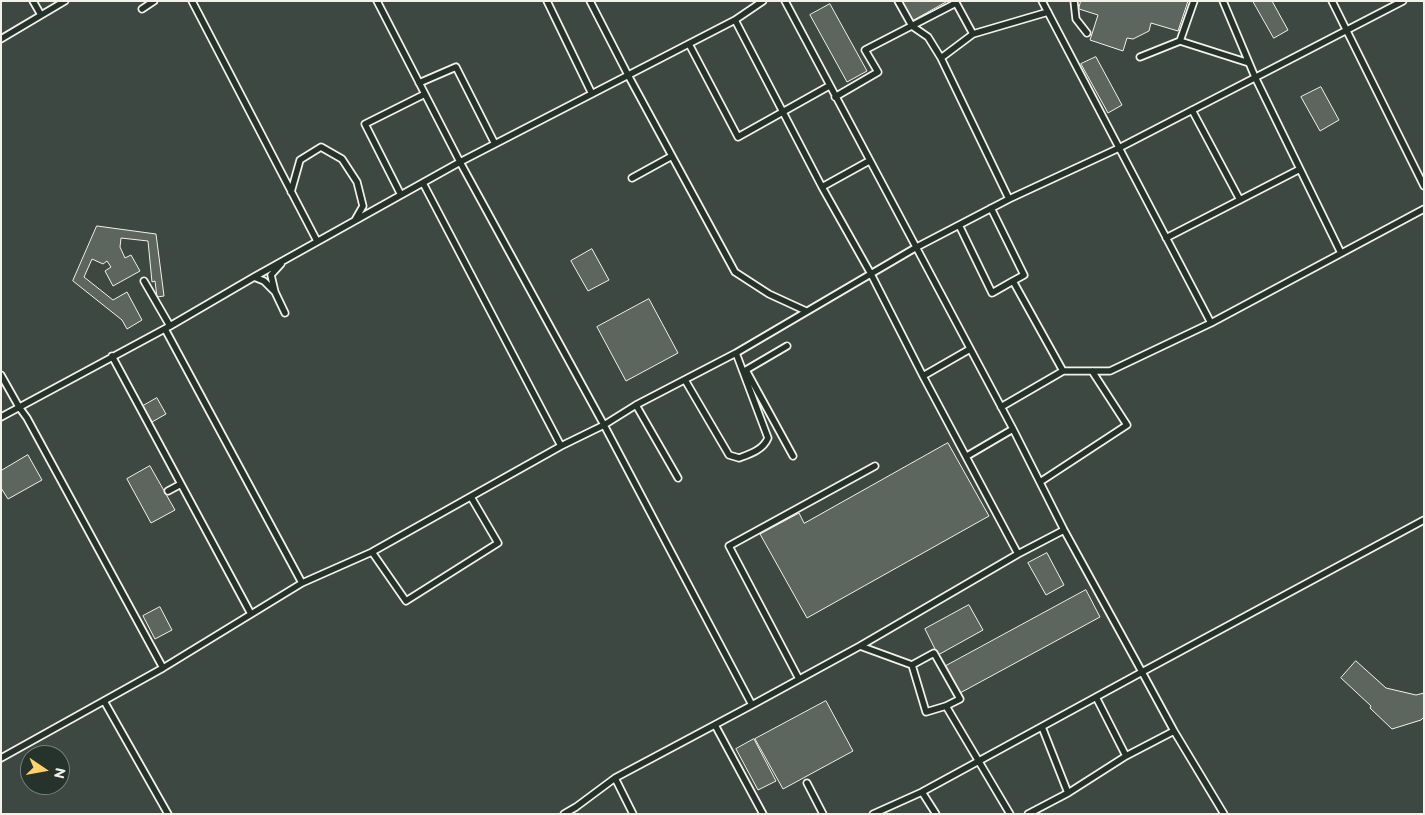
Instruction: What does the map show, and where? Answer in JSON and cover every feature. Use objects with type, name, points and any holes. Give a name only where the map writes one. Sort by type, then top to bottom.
[{"type":"lane","points":[[33,1],[41,15]]},
{"type":"lane","points":[[1,39],[65,1]]},
{"type":"lane","points":[[142,8],[154,1]]},
{"type":"lane","points":[[192,1],[317,242]]},
{"type":"lane","points":[[377,1],[460,162],[604,426],[752,705]]},
{"type":"lane","points":[[546,1],[592,94]]},
{"type":"lane","points":[[590,1],[735,272],[768,294],[806,311]]},
{"type":"lane","points":[[1,417],[167,327],[423,182],[689,44],[734,20],[763,1]]},
{"type":"lane","points":[[784,1],[1013,429],[1064,530],[1174,731],[1224,814]]},
{"type":"lane","points":[[898,1],[912,26],[928,37],[941,58],[1008,199]]},
{"type":"lane","points":[[1042,1],[1211,323]]},
{"type":"lane","points":[[1074,1],[1076,18],[1087,33]]},
{"type":"lane","points":[[1180,41],[1194,1]]},
{"type":"lane","points":[[1223,1],[1255,77],[1341,253]]},
{"type":"lane","points":[[1332,1],[1424,186]]},
{"type":"lane","points":[[1,758],[163,668],[302,583],[372,552],[561,446],[604,426],[636,405],[736,353],[915,248],[1008,199],[1119,148],[1403,1]]},
{"type":"lane","points":[[835,97],[878,72],[865,50],[955,2],[974,34]]},
{"type":"lane","points":[[941,58],[974,34],[1048,12]]},
{"type":"lane","points":[[734,20],[822,187],[871,274],[1018,554]]},
{"type":"lane","points":[[1140,57],[1180,41],[1249,63]]},
{"type":"lane","points":[[689,44],[738,137],[829,86]]},
{"type":"lane","points":[[419,83],[456,66],[495,144]]},
{"type":"lane","points":[[401,195],[365,124],[425,94]]},
{"type":"lane","points":[[1192,110],[1240,200]]},
{"type":"lane","points":[[291,192],[300,160],[321,147],[342,159],[357,182],[363,206],[355,220]]},
{"type":"lane","points":[[632,178],[672,156]]},
{"type":"lane","points":[[822,187],[869,161]]},
{"type":"lane","points":[[1166,238],[1300,169]]},
{"type":"lane","points":[[423,182],[561,446]]},
{"type":"lane","points":[[959,225],[992,293],[1024,275],[991,208]]},
{"type":"lane","points":[[1001,407],[1063,371],[1110,371],[1211,323],[1424,209]]},
{"type":"lane","points":[[274,292],[271,275],[283,260]]},
{"type":"lane","points":[[254,276],[264,281],[274,292],[285,313]]},
{"type":"lane","points":[[144,281],[302,583]]},
{"type":"lane","points":[[1013,281],[1063,371]]},
{"type":"lane","points":[[746,370],[787,346]]},
{"type":"lane","points":[[923,376],[970,349]]},
{"type":"lane","points":[[736,353],[792,456]]},
{"type":"lane","points":[[684,380],[729,455],[739,458],[751,454],[765,445],[768,438],[736,353]]},
{"type":"lane","points":[[112,356],[251,614]]},
{"type":"lane","points":[[1040,482],[1127,425],[1092,371]]},
{"type":"lane","points":[[1,375],[27,418],[163,668]]},
{"type":"lane","points":[[636,405],[678,478]]},
{"type":"lane","points":[[967,456],[1013,429]]},
{"type":"lane","points":[[799,679],[728,546],[875,466]]},
{"type":"lane","points":[[168,491],[181,484]]},
{"type":"lane","points":[[372,552],[406,601],[498,543],[470,497]]},
{"type":"lane","points":[[873,814],[922,792],[1424,520]]},
{"type":"lane","points":[[564,814],[615,778],[860,646],[1018,554],[1064,530]]},
{"type":"lane","points":[[860,646],[912,665],[934,653],[960,699],[946,706],[926,712],[912,665]]},
{"type":"lane","points":[[1096,697],[1126,756]]},
{"type":"lane","points":[[104,701],[168,814]]},
{"type":"lane","points":[[946,706],[1010,814]]},
{"type":"lane","points":[[715,725],[763,814]]},
{"type":"lane","points":[[1042,727],[1068,793]]},
{"type":"lane","points":[[1028,814],[1068,793],[1126,756],[1174,731]]},
{"type":"lane","points":[[615,778],[633,814]]},
{"type":"lane","points":[[806,783],[823,814]]},
{"type":"lane","points":[[922,792],[936,814]]},
{"type":"lane","points":[[576,807],[579,814]]},
{"type":"shaded area","points":[[1,1],[1424,1],[1424,814],[1,814]]},
{"type":"building","points":[[902,1],[946,1],[946,2],[912,21]]},
{"type":"building","points":[[1081,1],[1188,1],[1178,31],[1151,23],[1149,31],[1133,39],[1127,38],[1123,51],[1090,40],[1098,15],[1079,9]]},
{"type":"building","points":[[1253,1],[1272,1],[1288,30],[1274,38]]},
{"type":"building","points":[[830,4],[867,71],[847,82],[810,15]]},
{"type":"building","points":[[1096,57],[1122,105],[1108,113],[1081,64]]},
{"type":"building","points":[[1321,87],[1339,120],[1320,131],[1301,97]]},
{"type":"building","points":[[97,226],[156,234],[164,296],[157,297],[155,281],[152,282],[148,241],[121,238],[120,247],[125,258],[131,255],[140,271],[113,286],[105,271],[111,267],[107,261],[103,264],[92,259],[84,277],[113,300],[127,292],[142,320],[127,329],[122,320],[73,281]]},
{"type":"building","points":[[592,249],[609,280],[588,291],[571,261]]},
{"type":"building","points":[[649,299],[678,353],[626,381],[597,327]]},
{"type":"building","points":[[157,398],[166,414],[152,422],[143,406]]},
{"type":"building","points":[[948,443],[989,516],[807,618],[760,534],[799,513],[804,523]]},
{"type":"building","points":[[28,455],[42,480],[8,499],[1,488],[1,471]]},
{"type":"building","points":[[150,466],[175,510],[151,523],[127,479]]},
{"type":"building","points":[[1047,553],[1064,585],[1046,595],[1028,563]]},
{"type":"building","points":[[1086,590],[1100,617],[960,693],[946,666]]},
{"type":"building","points":[[969,605],[983,630],[938,655],[925,629]]},
{"type":"building","points":[[160,607],[172,630],[155,639],[143,616]]},
{"type":"building","points":[[1356,661],[1386,688],[1416,695],[1424,693],[1424,717],[1421,720],[1392,729],[1341,678]]},
{"type":"building","points":[[826,701],[853,751],[783,789],[755,739]]},
{"type":"building","points":[[754,739],[776,781],[758,790],[736,749]]}]
